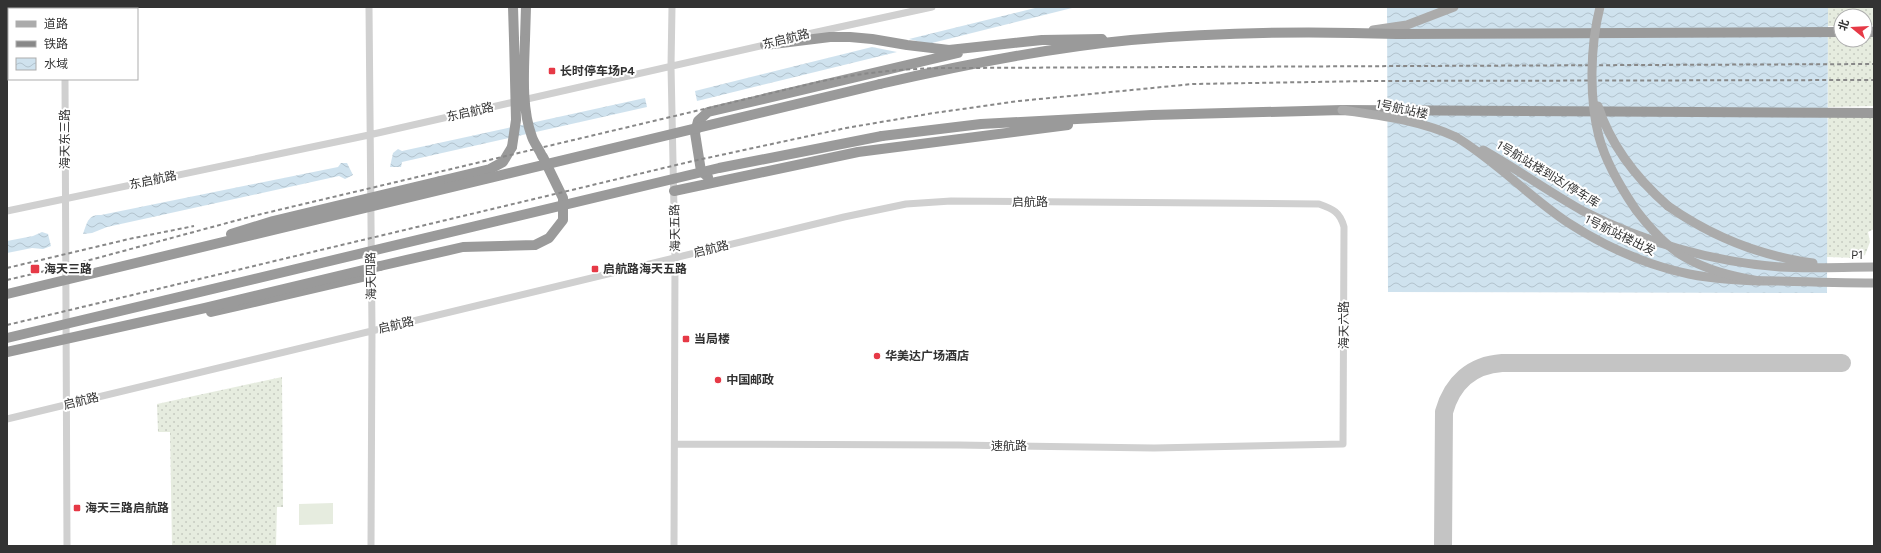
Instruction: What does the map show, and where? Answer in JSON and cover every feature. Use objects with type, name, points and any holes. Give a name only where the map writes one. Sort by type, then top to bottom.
[{"type":"highway","points":[[190,250],[225,236],[273,221],[490,169],[503,162],[512,147],[516,120],[513,7]]},
{"type":"highway","points":[[7,352],[463,247],[535,245],[549,238],[563,220],[563,198],[532,136],[526,108],[524,67],[526,7]]},
{"type":"highway","points":[[765,45],[830,37],[850,37],[949,50],[1042,40],[1130,40],[1247,34],[1343,32],[1398,34],[1833,32]]},
{"type":"highway","points":[[7,294],[880,84],[929,73],[1038,53],[1130,40]]},
{"type":"highway","points":[[724,180],[710,179],[701,170],[694,133],[698,121],[708,112],[976,48]]},
{"type":"highway","points":[[7,338],[719,168],[882,136],[981,124],[1152,115],[1342,110],[1874,113]]},
{"type":"highway","points":[[674,191],[858,152],[1152,115]]},
{"type":"highway","points":[[95,332],[122,333],[371,275]]},
{"type":"main road","points":[[1343,32],[1392,28],[1407,25],[1454,7]]},
{"type":"main road","points":[[1600,7],[1594,48],[1593,89],[1596,124],[1604,153],[1621,186],[1651,228],[1671,248],[1693,262],[1724,274],[1759,281]]},
{"type":"main road","points":[[1594,48],[1597,30],[1606,7]]},
{"type":"main road","points":[[1593,89],[1603,122],[1623,158],[1644,184],[1668,206],[1733,242],[1777,256],[1840,267]]},
{"type":"main road","name":"1号航站楼","points":[[1342,110],[1409,120],[1425,124],[1456,137]]},
{"type":"main road","name":"1号航站楼到达/停车库","points":[[1456,137],[1497,158],[1550,192],[1585,212],[1648,238],[1732,262],[1782,267],[1840,267]]},
{"type":"main road","name":"1号航站楼出发","points":[[1456,137],[1493,163],[1546,207],[1582,231],[1620,251],[1655,265],[1689,274],[1722,280],[1874,283]]},
{"type":"main road","name":"P1","points":[[1840,267],[1874,267]]},
{"type":"street","name":"海天四路","points":[[369,7],[372,330],[371,546]]},
{"type":"street","name":"海天五路","points":[[672,7],[671,66],[675,258],[674,546]]},
{"type":"street","name":"东启航路","points":[[7,211],[369,135],[843,26],[932,7]]},
{"type":"street","name":"海天东三路","points":[[65,80],[65,199]]},
{"type":"street","points":[[65,199],[67,546]]},
{"type":"street","name":"启航路","points":[[7,419],[844,217],[906,204],[951,201],[1319,204],[1334,209]]},
{"type":"street","name":"海天六路","points":[[1334,209],[1341,218],[1344,227],[1343,444]]},
{"type":"street","name":"速航路","points":[[675,444],[959,445],[1154,448],[1343,444]]},
{"type":"shaded area","points":[[1828,7],[1874,7],[1874,25],[1873,8],[1833,8],[1833,26],[1828,26]]},
{"type":"shaded area","points":[[1828,36],[1833,36],[1833,48],[1873,48],[1874,36],[1874,106],[1828,107]]},
{"type":"shaded area","points":[[1828,117],[1874,117],[1874,229],[1868,232],[1870,242],[1865,255],[1858,258],[1827,257]]},
{"type":"shaded area","points":[[282,377],[283,507],[277,507],[276,546],[172,545],[170,432],[158,432],[157,404]]},
{"type":"shaded area","points":[[333,503],[333,524],[299,525],[299,504]]},
{"type":"water","points":[[1039,7],[1076,7],[928,44],[909,39]]},
{"type":"water","points":[[1387,7],[1828,7],[1827,293],[1388,292]]},
{"type":"water","points":[[872,47],[897,52],[697,101],[695,91]]},
{"type":"water","points":[[645,98],[647,107],[402,162],[401,167],[390,167],[393,153],[398,149],[402,151]]},
{"type":"water","points":[[341,163],[347,163],[353,175],[345,179],[339,176],[107,227],[92,233],[83,234],[89,220],[93,216],[338,167]]},
{"type":"water","points":[[42,232],[48,234],[51,246],[43,249],[32,248],[7,253],[7,241],[33,236]]},
{"type":"taxiway","points":[[1443,546],[1444,412],[1452,392],[1458,384],[1465,377],[1481,367],[1502,363],[1842,363]]},
{"type":"railway","points":[[7,280],[75,264],[253,216],[818,82],[869,73],[955,68],[1874,64]]},
{"type":"railway","points":[[7,325],[693,161],[846,128],[934,113],[1019,101],[1193,84],[1372,81],[1874,80]]},
{"type":"railway","points":[[7,268],[129,239],[194,226]]},
{"type":"place","name":"长时停车场P4","points":[[552,71]]},
{"type":"place","name":"海天三路","points":[[35,269]]},
{"type":"place","name":"启航路海天五路","points":[[595,269]]},
{"type":"place","name":"当局楼","points":[[686,339]]},
{"type":"place","name":"华美达广场酒店","points":[[877,356]]},
{"type":"place","name":"中国邮政","points":[[718,380]]},
{"type":"place","name":"海天三路启航路","points":[[77,508]]}]
